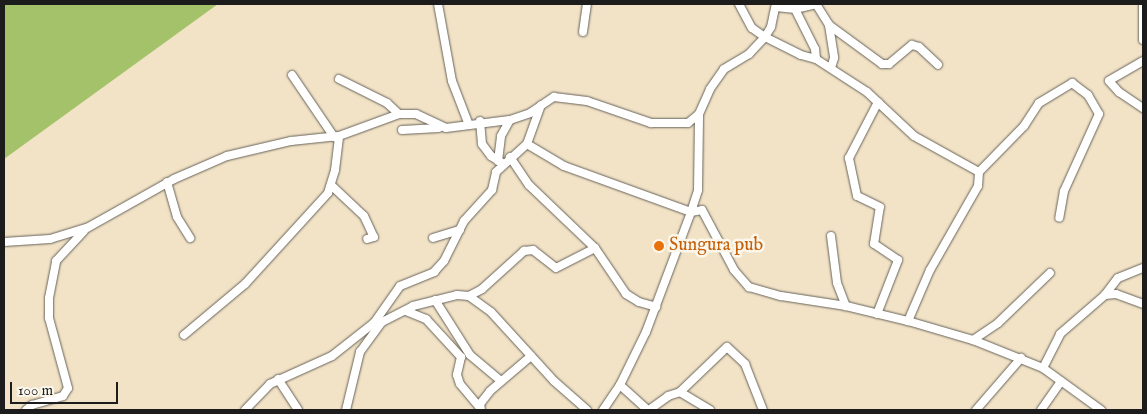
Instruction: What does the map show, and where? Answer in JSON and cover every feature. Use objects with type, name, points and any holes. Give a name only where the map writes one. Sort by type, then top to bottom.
[{"type":"street","points":[[438,4],[452,81],[469,125]]},
{"type":"street","points":[[582,32],[587,4]]},
{"type":"street","points":[[739,4],[752,28],[765,37],[801,55],[816,59],[831,68],[878,102],[914,136],[979,172]]},
{"type":"street","points":[[603,410],[620,386],[656,307],[692,212],[698,190],[699,114],[710,89],[724,70],[750,54],[765,37],[776,6],[794,10],[816,4],[829,25],[882,64],[889,64],[912,45],[919,47],[938,64]]},
{"type":"street","points":[[1142,4],[1143,40]]},
{"type":"street","points":[[794,10],[815,49],[816,59]]},
{"type":"street","points":[[829,25],[834,58],[831,68]]},
{"type":"street","points":[[1143,61],[1109,80],[1119,92],[1143,108]]},
{"type":"street","points":[[184,335],[245,284],[319,205],[331,185],[336,137],[292,75]]},
{"type":"street","points":[[338,78],[387,103],[399,114]]},
{"type":"street","points":[[908,320],[930,270],[978,186],[979,172],[1024,126],[1040,103],[1072,83],[1088,95],[1099,114],[1064,191],[1059,218]]},
{"type":"street","points":[[402,130],[446,128],[469,125],[480,121],[510,120],[554,97],[570,97],[651,123],[673,125],[688,123],[699,114]]},
{"type":"street","points":[[877,314],[898,260],[874,244],[880,207],[857,196],[849,158],[878,102]]},
{"type":"street","points":[[346,410],[360,352],[400,286],[439,268],[450,252],[460,230],[492,190],[496,172],[501,163],[526,144],[541,105]]},
{"type":"street","points":[[4,242],[50,238],[87,228],[168,182],[227,156],[291,141],[336,137],[399,114],[416,114],[446,128]]},
{"type":"street","points":[[501,163],[501,136],[510,120]]},
{"type":"street","points":[[480,121],[482,144],[501,163]]},
{"type":"street","points":[[526,144],[564,166],[692,212],[702,210],[734,270],[749,287],[782,296],[846,306],[908,320],[973,340],[1043,368],[1101,410]]},
{"type":"street","points":[[510,157],[529,184],[595,248],[626,294],[639,302],[656,307]]},
{"type":"street","points":[[168,182],[177,216],[190,238]]},
{"type":"street","points":[[331,185],[364,216],[374,237],[367,239]]},
{"type":"street","points":[[26,410],[32,404],[59,398],[66,393],[67,377],[49,318],[49,298],[56,261],[87,228]]},
{"type":"street","points":[[433,238],[460,230]]},
{"type":"street","points":[[831,236],[837,283],[846,306]]},
{"type":"street","points":[[245,410],[260,392],[278,379],[326,360],[378,323],[402,310],[435,300],[470,296],[489,284],[524,251],[534,250],[556,268],[595,248]]},
{"type":"street","points":[[1043,368],[1060,334],[1105,295],[1118,278],[1143,268]]},
{"type":"street","points":[[973,340],[998,323],[1050,273]]},
{"type":"street","points":[[1105,295],[1116,294],[1143,304]]},
{"type":"street","points":[[470,296],[498,318],[531,356],[587,410]]},
{"type":"street","points":[[435,300],[474,360],[501,382]]},
{"type":"street","points":[[402,310],[414,312],[426,319],[461,357],[457,375],[460,384],[480,409]]},
{"type":"street","points":[[620,386],[646,410],[668,396],[680,392],[727,347],[745,364],[763,410]]},
{"type":"street","points":[[480,409],[483,398],[531,356]]},
{"type":"street","points":[[976,410],[1021,358]]},
{"type":"street","points":[[278,379],[298,410]]},
{"type":"street","points":[[1041,410],[1062,381]]},
{"type":"street","points":[[680,392],[710,410]]},
{"type":"green space","points":[[4,4],[218,4],[4,159]]},
{"type":"place","name":"Sungura pub","points":[[659,246]]}]
